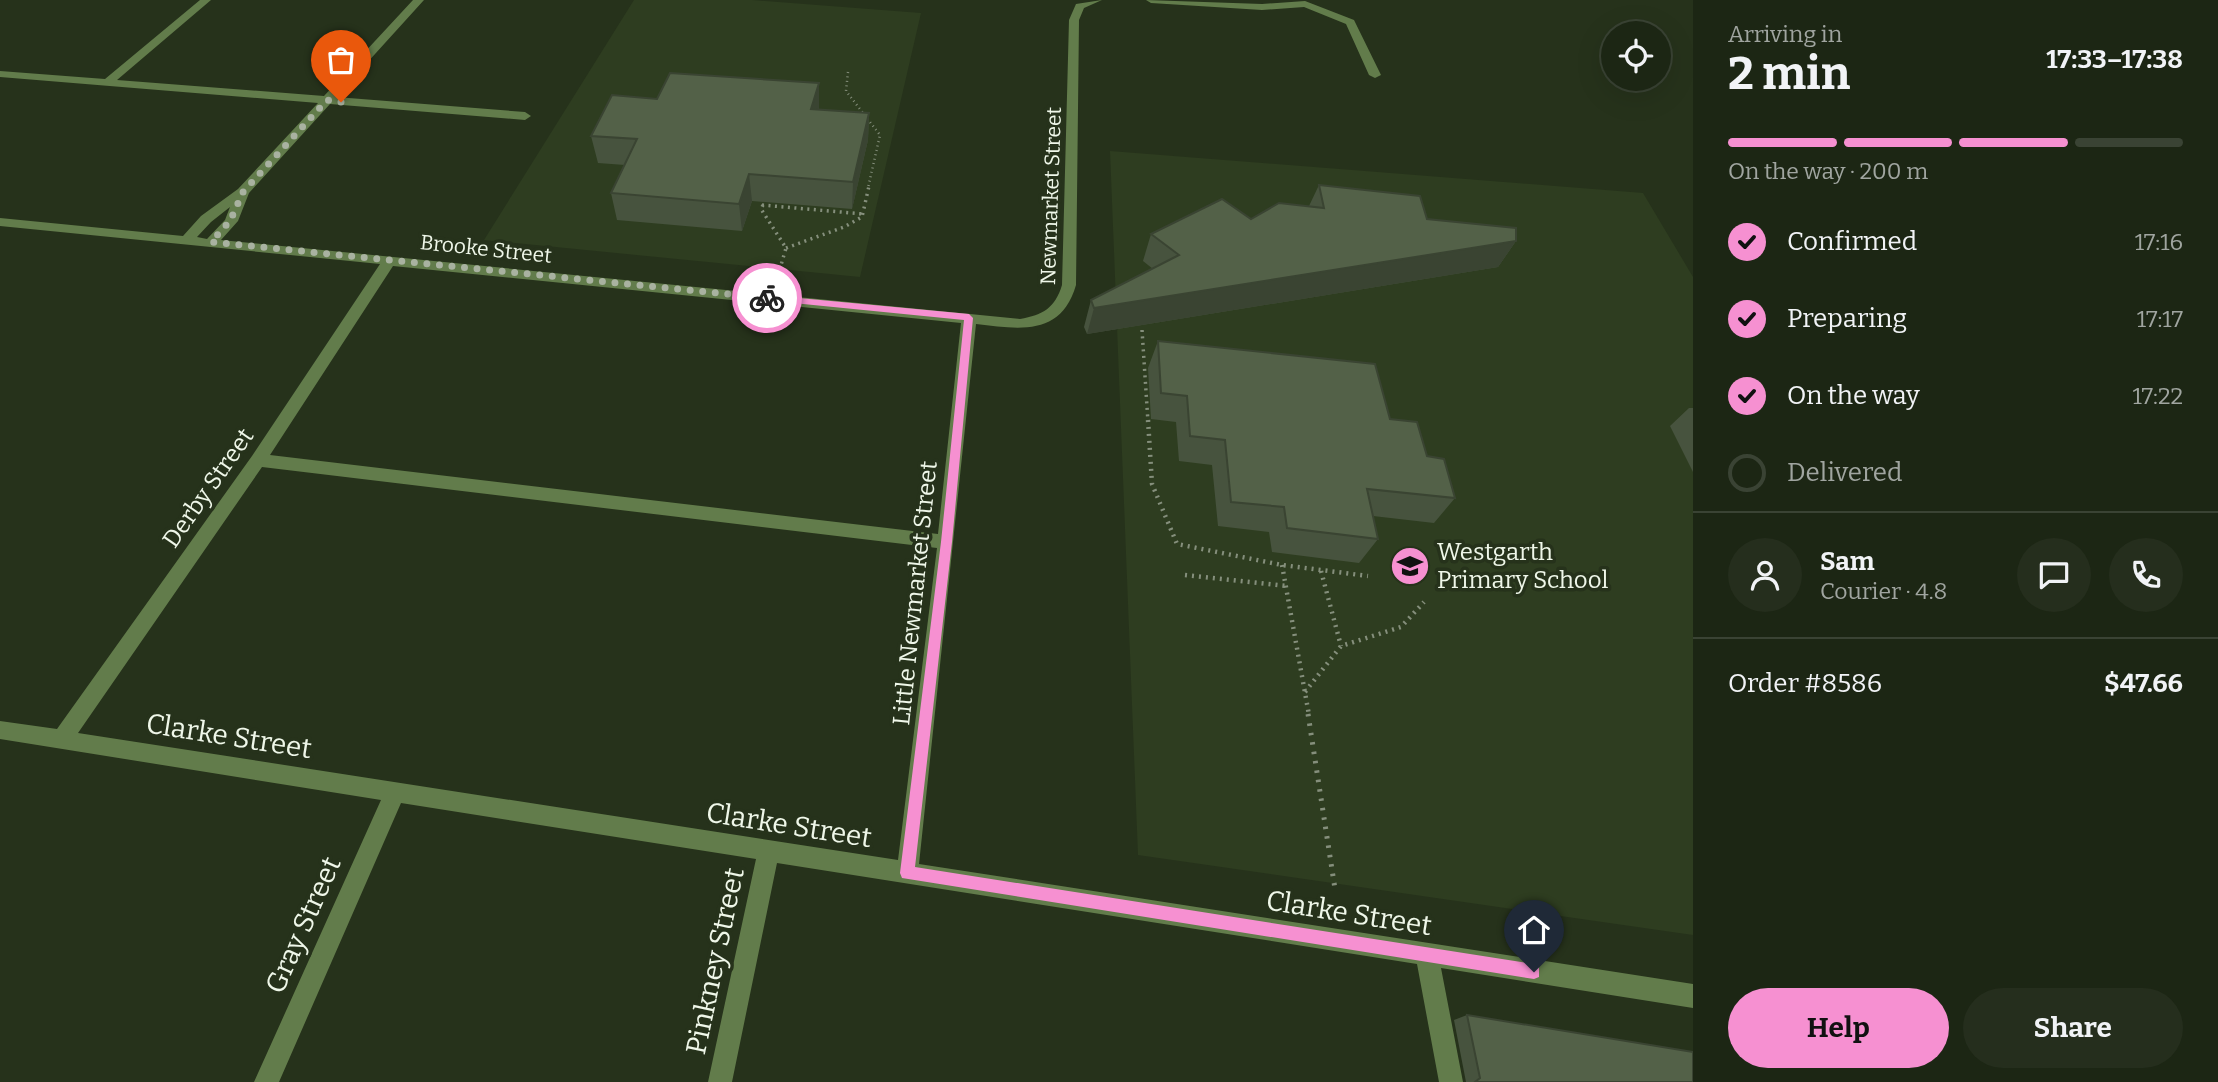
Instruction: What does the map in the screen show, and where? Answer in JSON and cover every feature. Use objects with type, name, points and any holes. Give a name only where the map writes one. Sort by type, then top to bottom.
[{"type":"street","points":[[108,82],[206,0]]},
{"type":"street","points":[[187,240],[206,219],[243,192],[419,0]]},
{"type":"street","name":"Newmarket Street","points":[[969,318],[1020,324],[1041,320],[1065,303],[1071,270],[1074,20],[1080,6],[1097,0]]},
{"type":"street","points":[[1151,0],[1262,7],[1304,2],[1350,22],[1375,75]]},
{"type":"street","points":[[0,74],[525,116]]},
{"type":"street","points":[[211,242],[230,221],[243,192]]},
{"type":"street","name":"Brooke Street","points":[[0,222],[969,318]]},
{"type":"street","name":"Derby Street","points":[[61,740],[258,460],[390,260]]},
{"type":"street","name":"Little Newmarket Street","points":[[907,873],[947,542],[969,318]]},
{"type":"street","points":[[258,460],[947,542]]},
{"type":"street","name":"Clarke Street","points":[[0,730],[1693,996]]},
{"type":"street","name":"Gray Street","points":[[266,1082],[395,793]]},
{"type":"street","name":"Pinkney Street","points":[[720,1082],[768,852]]},
{"type":"street","points":[[1427,955],[1451,1082]]},
{"type":"path","points":[[778,273],[786,248],[798,241],[852,225],[863,214],[880,135],[846,91],[848,72]]},
{"type":"path","points":[[766,195],[761,209],[786,248]]},
{"type":"path","points":[[762,205],[863,214]]},
{"type":"path","points":[[1142,330],[1152,484],[1177,544],[1282,565],[1368,576]]},
{"type":"path","points":[[1282,565],[1305,692],[1335,889]]},
{"type":"path","points":[[1321,571],[1340,646]]},
{"type":"path","points":[[1185,575],[1286,586]]},
{"type":"path","points":[[1305,692],[1340,646],[1401,627],[1424,602]]},
{"type":"shaded area","points":[[634,0],[752,0],[921,13],[860,277],[484,240]]},
{"type":"shaded area","name":"Westgarth Primary School","points":[[1110,151],[1643,193],[1693,277],[1693,935],[1138,855]]},
{"type":"building","points":[[670,73],[819,83],[811,109],[869,113],[853,182],[749,174],[739,204],[611,193],[637,139],[591,136],[612,95],[657,99]]},
{"type":"building","points":[[1319,185],[1420,196],[1427,219],[1516,228],[1516,241],[1094,308],[1091,300],[1179,255],[1151,234],[1222,199],[1251,219],[1279,203],[1324,208]]},
{"type":"building","points":[[1158,341],[1375,364],[1390,419],[1417,422],[1427,456],[1444,459],[1455,498],[1367,489],[1378,539],[1287,528],[1284,507],[1231,502],[1225,440],[1190,436],[1187,396],[1161,393]]},
{"type":"building","points":[[1467,1015],[1693,1052],[1693,1082],[1475,1082],[1480,1078]]},
{"type":"way so far","points":[[341,102],[327,100],[243,192],[230,221],[211,242],[767,298]]},
{"type":"place","name":"Westgarth Primary School","points":[[1410,566]]},
{"type":"route","points":[[767,298],[969,318],[947,542],[907,873],[1534,972]]}]
